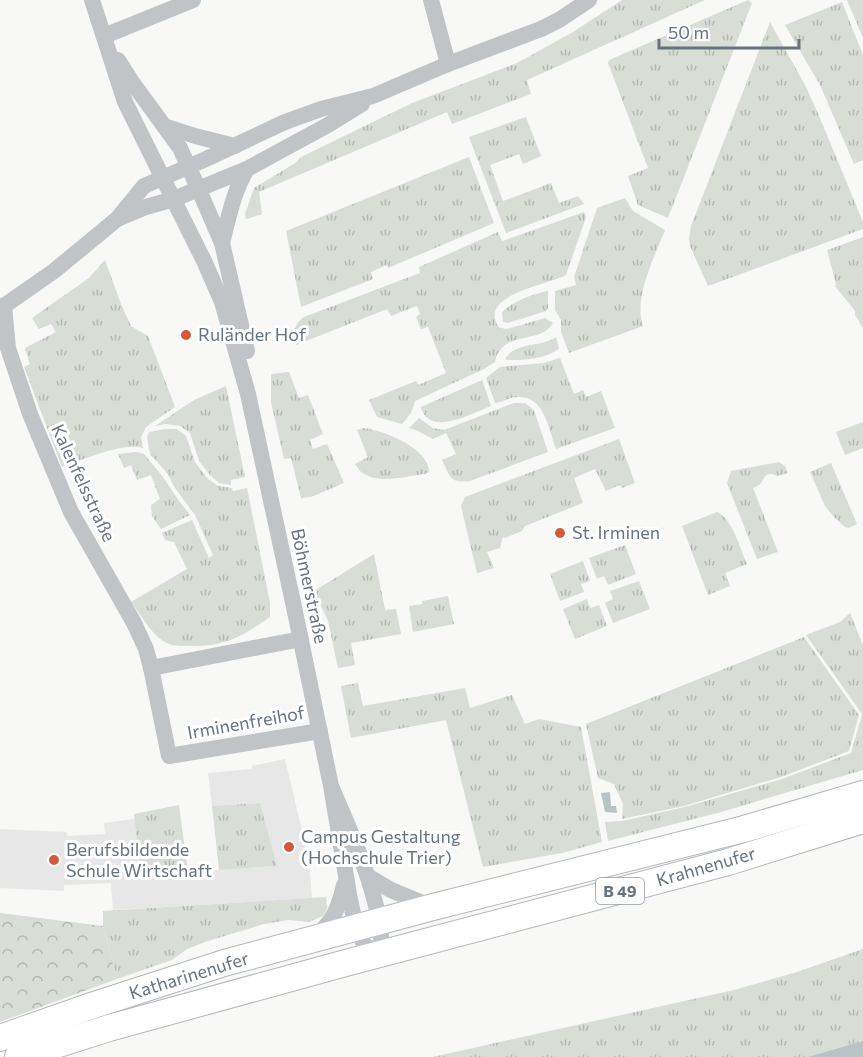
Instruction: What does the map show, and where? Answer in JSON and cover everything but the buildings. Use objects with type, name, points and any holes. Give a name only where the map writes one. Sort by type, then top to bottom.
[{"type":"main road","name":"Krahnenufer","points":[[368,925],[744,829],[863,794]]},
{"type":"main road","name":"Krahnenufer","points":[[374,956],[728,862],[863,820]]},
{"type":"main road","name":"Katharinenufer","points":[[0,1038],[224,963],[368,925]]},
{"type":"main road","name":"Katharinenufer","points":[[18,1057],[109,1028],[374,956]]},
{"type":"street","name":"Böhmerstraße","points":[[92,0],[124,102],[205,263],[222,302],[248,394],[301,639],[331,786],[346,879],[368,925],[381,934],[378,951],[374,956],[364,944],[368,925],[369,878],[331,786]]},
{"type":"street","points":[[104,36],[193,0]]},
{"type":"street","points":[[430,0],[448,64]]},
{"type":"street","points":[[2,306],[54,271],[117,219],[144,186],[285,122],[321,109],[373,96],[448,64],[541,29],[589,0]]},
{"type":"street","name":"Böhmerstraße","points":[[104,36],[132,82],[180,148],[222,243],[247,350],[248,394]]},
{"type":"street","points":[[117,219],[200,190],[247,169],[328,125],[373,96]]},
{"type":"street","points":[[164,126],[235,146]]},
{"type":"street","points":[[222,243],[239,181],[247,169]]},
{"type":"street","name":"Kalenfelsstraße","points":[[2,306],[8,348],[30,414],[71,512],[134,623],[146,649],[151,668]]},
{"type":"street","points":[[151,668],[301,639]]},
{"type":"street","name":"Irminenfreihof","points":[[151,668],[169,756],[320,730]]},
{"type":"street","points":[[369,878],[391,890],[433,907]]},
{"type":"street","name":"Böhmerstraße","points":[[302,943],[332,920],[339,906],[346,879]]},
{"type":"shaded area","name":"Campus Gestaltung (Hochschule Trier)","points":[[285,759],[309,860],[312,898],[113,910],[111,883],[64,885],[64,891],[0,888],[0,829],[66,832],[67,836],[105,834],[104,823],[135,819],[141,875],[276,866],[260,803],[212,806],[208,773],[252,769],[252,766]]},
{"type":"shaded area","points":[[610,792],[611,806],[616,806],[617,813],[605,812],[601,793]]},
{"type":"shaded area","points":[[863,1041],[863,1057],[807,1057]]},
{"type":"green space","points":[[622,0],[705,0],[527,80],[531,94],[452,124],[447,112],[259,192],[262,214],[246,219],[245,214],[254,188],[297,162],[301,157],[412,103],[517,63],[573,32]]},
{"type":"green space","points":[[748,0],[752,3],[668,218],[638,205],[628,176],[648,168],[608,63],[609,60]]},
{"type":"green space","points":[[847,0],[863,0],[863,38]]},
{"type":"green space","points":[[842,2],[863,55],[863,160],[854,164],[820,85],[785,25]]},
{"type":"green space","points":[[770,22],[806,87],[820,118],[863,222],[863,229],[708,286],[690,246],[691,226]]},
{"type":"green space","points":[[526,117],[541,156],[523,164],[519,154],[490,165],[503,201],[551,183],[559,203],[578,196],[584,204],[506,233],[469,137]]},
{"type":"green space","points":[[469,157],[494,223],[388,268],[387,265],[371,272],[373,279],[301,307],[286,231]]},
{"type":"green space","points":[[625,198],[633,211],[665,230],[643,290],[641,315],[643,326],[569,353],[561,332],[561,320],[555,310],[555,291],[576,285],[574,277],[597,208]]},
{"type":"green space","points":[[584,212],[586,217],[566,275],[520,291],[500,304],[495,312],[496,322],[501,328],[507,329],[545,318],[553,323],[548,329],[534,336],[510,342],[497,354],[495,362],[484,369],[415,401],[402,424],[377,417],[369,400],[416,381],[418,385],[446,373],[428,327],[421,329],[416,317],[420,314],[417,306],[391,316],[387,309],[296,345],[295,329],[304,317],[420,273],[419,267],[498,232],[502,241]]},
{"type":"green space","points":[[863,237],[863,328],[855,311],[835,286],[827,250]]},
{"type":"green space","points":[[105,260],[131,326],[148,336],[175,407],[146,427],[141,437],[143,448],[124,447],[62,467],[24,367],[30,364],[25,348],[56,332],[51,324],[39,329],[32,318],[89,278]]},
{"type":"green space","points":[[548,291],[546,311],[508,323],[503,322],[502,312],[512,304]]},
{"type":"green space","points":[[556,337],[559,349],[547,355],[528,359],[505,359],[510,353],[522,347],[543,343]]},
{"type":"green space","points":[[560,358],[574,394],[583,390],[586,397],[601,391],[615,428],[556,449],[540,408],[527,398],[518,397],[495,403],[486,378],[500,367],[544,363]]},
{"type":"green space","points":[[289,372],[299,398],[308,395],[323,434],[310,440],[313,449],[327,444],[344,483],[311,497],[301,498],[291,458],[284,459],[271,402],[271,374]]},
{"type":"green space","points":[[482,380],[491,406],[463,418],[442,422],[433,421],[426,416],[421,407]]},
{"type":"green space","points":[[226,386],[245,477],[231,480],[231,485],[219,483],[210,475],[199,461],[190,433],[180,426],[166,424],[155,426],[194,400]]},
{"type":"green space","points":[[514,403],[525,403],[534,410],[548,452],[470,481],[463,482],[451,478],[442,460],[456,454],[446,433],[433,439],[409,428],[419,418],[433,428],[444,430]]},
{"type":"green space","points":[[863,422],[863,448],[845,455],[836,432]]},
{"type":"green space","points":[[363,428],[393,436],[413,448],[422,455],[429,472],[384,479],[361,472],[355,464],[368,457],[357,430]]},
{"type":"green space","points":[[177,429],[186,436],[195,462],[207,478],[218,486],[232,488],[233,491],[247,488],[270,603],[270,617],[241,635],[222,643],[201,646],[169,644],[152,631],[131,602],[187,569],[174,542],[165,540],[162,533],[192,520],[209,558],[213,555],[195,515],[149,450],[147,437],[149,432]]},
{"type":"green space","points":[[619,439],[635,483],[622,488],[620,485],[606,491],[595,469],[574,478],[583,503],[525,526],[522,531],[503,537],[500,548],[487,552],[494,568],[477,573],[461,506],[465,497]]},
{"type":"green space","points":[[136,452],[144,454],[190,515],[161,529],[152,516],[151,505],[160,499],[151,475],[137,480],[131,465],[124,468],[118,454]]},
{"type":"green space","points":[[779,462],[785,466],[788,473],[777,476],[768,474],[760,484],[753,488],[778,552],[757,559],[727,483],[731,471]]},
{"type":"green space","points":[[831,463],[857,524],[849,528],[833,516],[825,506],[810,472]]},
{"type":"green space","points":[[717,512],[732,528],[747,564],[725,573],[730,586],[708,595],[682,526]]},
{"type":"green space","points":[[625,545],[636,574],[608,585],[604,576],[597,579],[589,558]]},
{"type":"green space","points":[[374,554],[385,610],[396,609],[401,634],[351,643],[355,665],[338,668],[328,621],[314,591]]},
{"type":"green space","points":[[583,561],[590,581],[581,584],[584,592],[560,601],[550,574]]},
{"type":"green space","points":[[639,581],[650,609],[613,623],[605,603],[613,599],[610,591]]},
{"type":"green space","points":[[448,596],[454,624],[413,632],[409,606]]},
{"type":"green space","points":[[587,599],[590,608],[599,605],[607,626],[575,639],[563,609]]},
{"type":"green space","points":[[850,613],[863,645],[863,770],[721,812],[608,841],[605,822],[622,821],[685,807],[782,779],[851,753],[862,714],[806,635],[840,622]]},
{"type":"green space","points":[[804,637],[859,715],[849,751],[781,777],[684,806],[622,819],[623,804],[614,784],[598,778],[586,724]]},
{"type":"green space","points":[[358,683],[363,706],[465,688],[470,708],[512,695],[525,724],[539,719],[581,727],[602,842],[562,853],[483,867],[446,720],[351,738],[341,686]]},
{"type":"green space","points":[[260,803],[277,866],[219,870],[212,806]]},
{"type":"green space","points":[[179,805],[188,872],[141,875],[134,814]]},
{"type":"green space","points":[[326,897],[327,908],[323,916],[309,922],[288,920],[264,924],[205,942],[187,949],[172,960],[117,979],[103,926],[103,911]]},
{"type":"green space","points":[[0,913],[103,926],[117,979],[0,1022]]},
{"type":"green space","points":[[863,949],[863,1041],[807,1057],[433,1057],[734,990],[797,972]]},
{"type":"place","name":"Ruländer Hof","points":[[186,335]]},
{"type":"place","name":"St. Irminen","points":[[560,533]]},
{"type":"place","name":"Campus Gestaltung (Hochschule Trier)","points":[[289,847]]},
{"type":"place","name":"Berufsbildende Schule Wirtschaft","points":[[54,860]]}]
